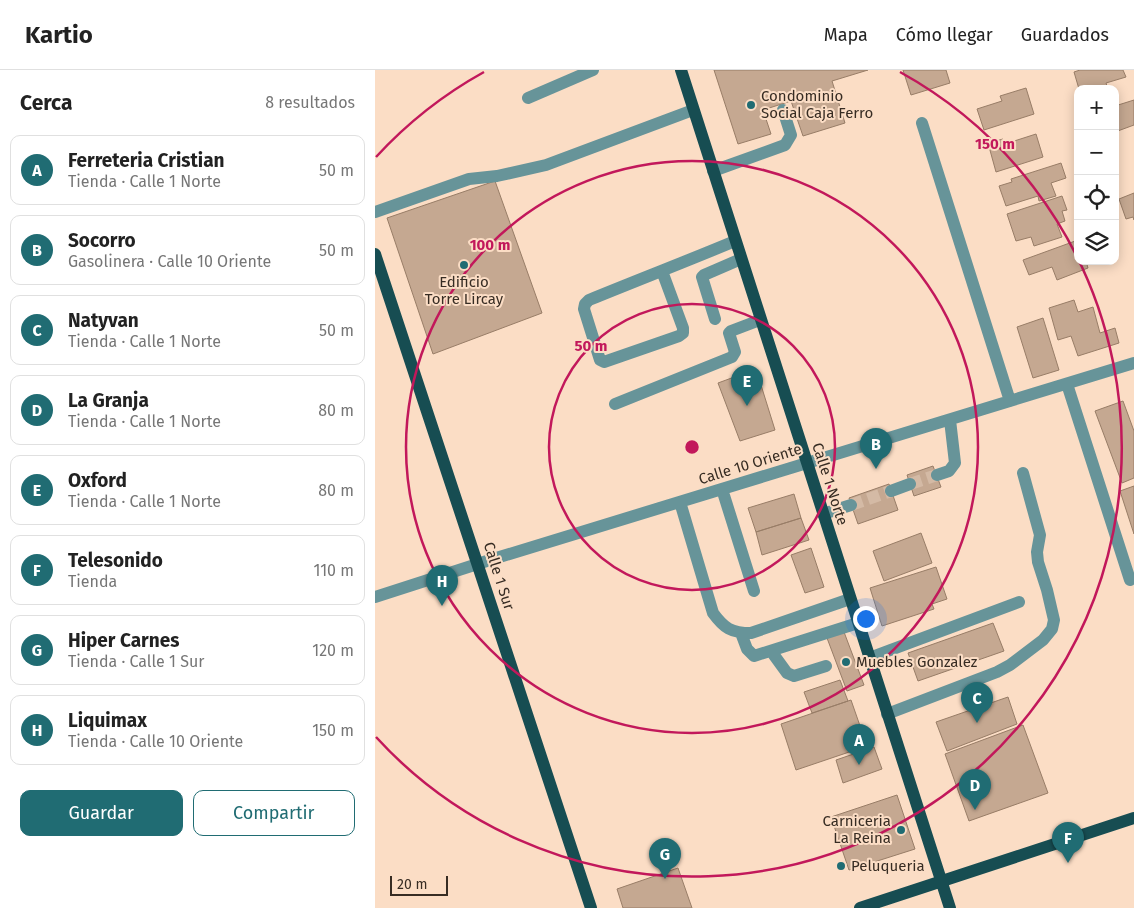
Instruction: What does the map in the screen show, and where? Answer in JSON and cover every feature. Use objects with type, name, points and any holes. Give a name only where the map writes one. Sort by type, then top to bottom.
[{"type":"main road","name":"Calle 1 Norte","points":[[681,70],[950,908]]},
{"type":"main road","name":"Calle 1 Sur","points":[[375,254],[591,908]]},
{"type":"main road","points":[[860,908],[1134,818]]},
{"type":"street","points":[[528,98],[593,70]]},
{"type":"street","points":[[375,212],[469,179],[497,176],[547,165],[693,110]]},
{"type":"street","points":[[713,171],[785,145],[791,136],[783,110]]},
{"type":"street","points":[[922,123],[1010,401]]},
{"type":"street","points":[[662,271],[683,328],[683,333],[604,362],[599,360],[584,309],[585,304],[589,300],[735,241]]},
{"type":"street","points":[[715,319],[702,277],[704,274],[741,259]]},
{"type":"street","points":[[615,404],[732,357],[735,352],[729,333],[760,320]]},
{"type":"street","name":"Calle 10 Oriente","points":[[375,597],[1134,363]]},
{"type":"street","points":[[1067,384],[1130,580]]},
{"type":"street","points":[[937,475],[949,471],[955,463],[950,420]]},
{"type":"street","points":[[887,714],[997,672],[1043,640],[1052,629],[1054,620],[1038,562],[1037,552],[1040,535],[1023,472]]},
{"type":"street","points":[[891,491],[910,484]]},
{"type":"street","points":[[722,489],[754,591]]},
{"type":"street","points":[[680,502],[713,613],[723,626],[741,633],[751,633],[850,599]]},
{"type":"street","points":[[823,514],[851,505]]},
{"type":"street","points":[[869,658],[1019,602]]},
{"type":"street","points":[[741,633],[747,649],[754,656],[857,623]]},
{"type":"street","points":[[771,651],[787,673],[794,676],[826,666]]},
{"type":"building","name":"Condominio Social Caja Ferro","points":[[714,70],[868,70],[832,81],[845,123],[803,136],[791,101],[763,110],[771,134],[738,144]]},
{"type":"building","name":"Condominio Social Caja Ferro","points":[[903,70],[946,70],[950,83],[911,95]]},
{"type":"building","points":[[1080,70],[1123,70],[1126,77],[1106,83],[1107,85],[1078,85],[1074,72]]},
{"type":"building","points":[[1026,88],[1034,114],[984,130],[977,109],[1002,101],[1000,96]]},
{"type":"building","points":[[1134,100],[1134,125],[1119,131],[1119,130],[1119,105]]},
{"type":"building","points":[[1036,134],[1043,157],[996,172],[988,143],[1003,139],[1005,144]]},
{"type":"building","points":[[1061,163],[1066,178],[1051,183],[1056,196],[1039,201],[1038,196],[1006,206],[999,186],[1012,182],[1011,179]]},
{"type":"building","name":"Edificio Torre Lircay","points":[[495,181],[542,313],[433,354],[387,218]]},
{"type":"building","points":[[1134,193],[1134,220],[1133,217],[1126,219],[1119,199]]},
{"type":"building","points":[[1062,196],[1067,210],[1062,211],[1065,221],[1057,224],[1062,237],[1034,246],[1031,237],[1016,241],[1007,214]]},
{"type":"building","points":[[1074,241],[1074,265],[1087,265],[1088,268],[1057,280],[1052,267],[1029,275],[1023,260]]},
{"type":"building","points":[[1074,300],[1078,312],[1093,307],[1100,333],[1115,328],[1119,343],[1078,356],[1071,336],[1058,340],[1049,308]]},
{"type":"building","points":[[1043,318],[1059,370],[1033,378],[1017,327]]},
{"type":"building","points":[[756,369],[775,430],[740,441],[718,383]]},
{"type":"building","points":[[1123,401],[1134,431],[1134,478],[1122,483],[1095,411]]},
{"type":"building","points":[[933,466],[941,487],[914,496],[907,475]]},
{"type":"building","points":[[889,484],[898,510],[858,524],[849,498]]},
{"type":"building","points":[[1134,486],[1134,534],[1120,491]]},
{"type":"building","points":[[794,494],[801,518],[756,532],[748,508]]},
{"type":"building","points":[[801,518],[809,540],[762,555],[756,532]]},
{"type":"building","points":[[921,533],[932,563],[884,581],[873,551]]},
{"type":"building","points":[[811,548],[824,587],[805,593],[791,555]]},
{"type":"building","points":[[936,567],[947,599],[932,604],[934,609],[882,626],[870,588]]},
{"type":"building","points":[[993,623],[1004,651],[918,681],[908,653]]},
{"type":"building","name":"Muebles Gonzalez","points":[[844,632],[864,685],[847,691],[827,638]]},
{"type":"building","points":[[840,680],[848,701],[812,713],[804,692]]},
{"type":"building","points":[[1008,697],[1017,724],[947,751],[936,722]]},
{"type":"building","points":[[851,700],[867,746],[796,770],[781,724]]},
{"type":"building","points":[[1023,725],[1048,793],[969,821],[945,754]]},
{"type":"building","points":[[874,747],[882,769],[843,783],[836,760]]},
{"type":"building","points":[[897,795],[915,849],[849,870],[831,817]]},
{"type":"building","points":[[678,868],[692,908],[623,908],[617,889]]},
{"type":"tunnel","points":[[910,484],[937,475]]},
{"type":"tunnel","points":[[851,505],[891,491]]},
{"type":"place","name":"Condominio Social Caja Ferro","points":[[751,105]]},
{"type":"place","name":"Edificio Torre Lircay","points":[[464,265]]},
{"type":"place","name":"Oxford","points":[[747,406]]},
{"type":"place","name":"Socorro","points":[[876,469]]},
{"type":"place","name":"Liquimax","points":[[442,606]]},
{"type":"place","name":"Muebles Gonzalez","points":[[846,662]]},
{"type":"place","name":"Natyvan","points":[[977,723]]},
{"type":"place","name":"Ferreteria Cristian","points":[[859,765]]},
{"type":"place","name":"La Granja","points":[[975,810]]},
{"type":"place","name":"Carniceria La Reina","points":[[901,830]]},
{"type":"place","name":"Telesonido","points":[[1068,863]]},
{"type":"place","name":"Peluqueria","points":[[841,866]]},
{"type":"place","name":"Hiper Carnes","points":[[665,879]]}]
